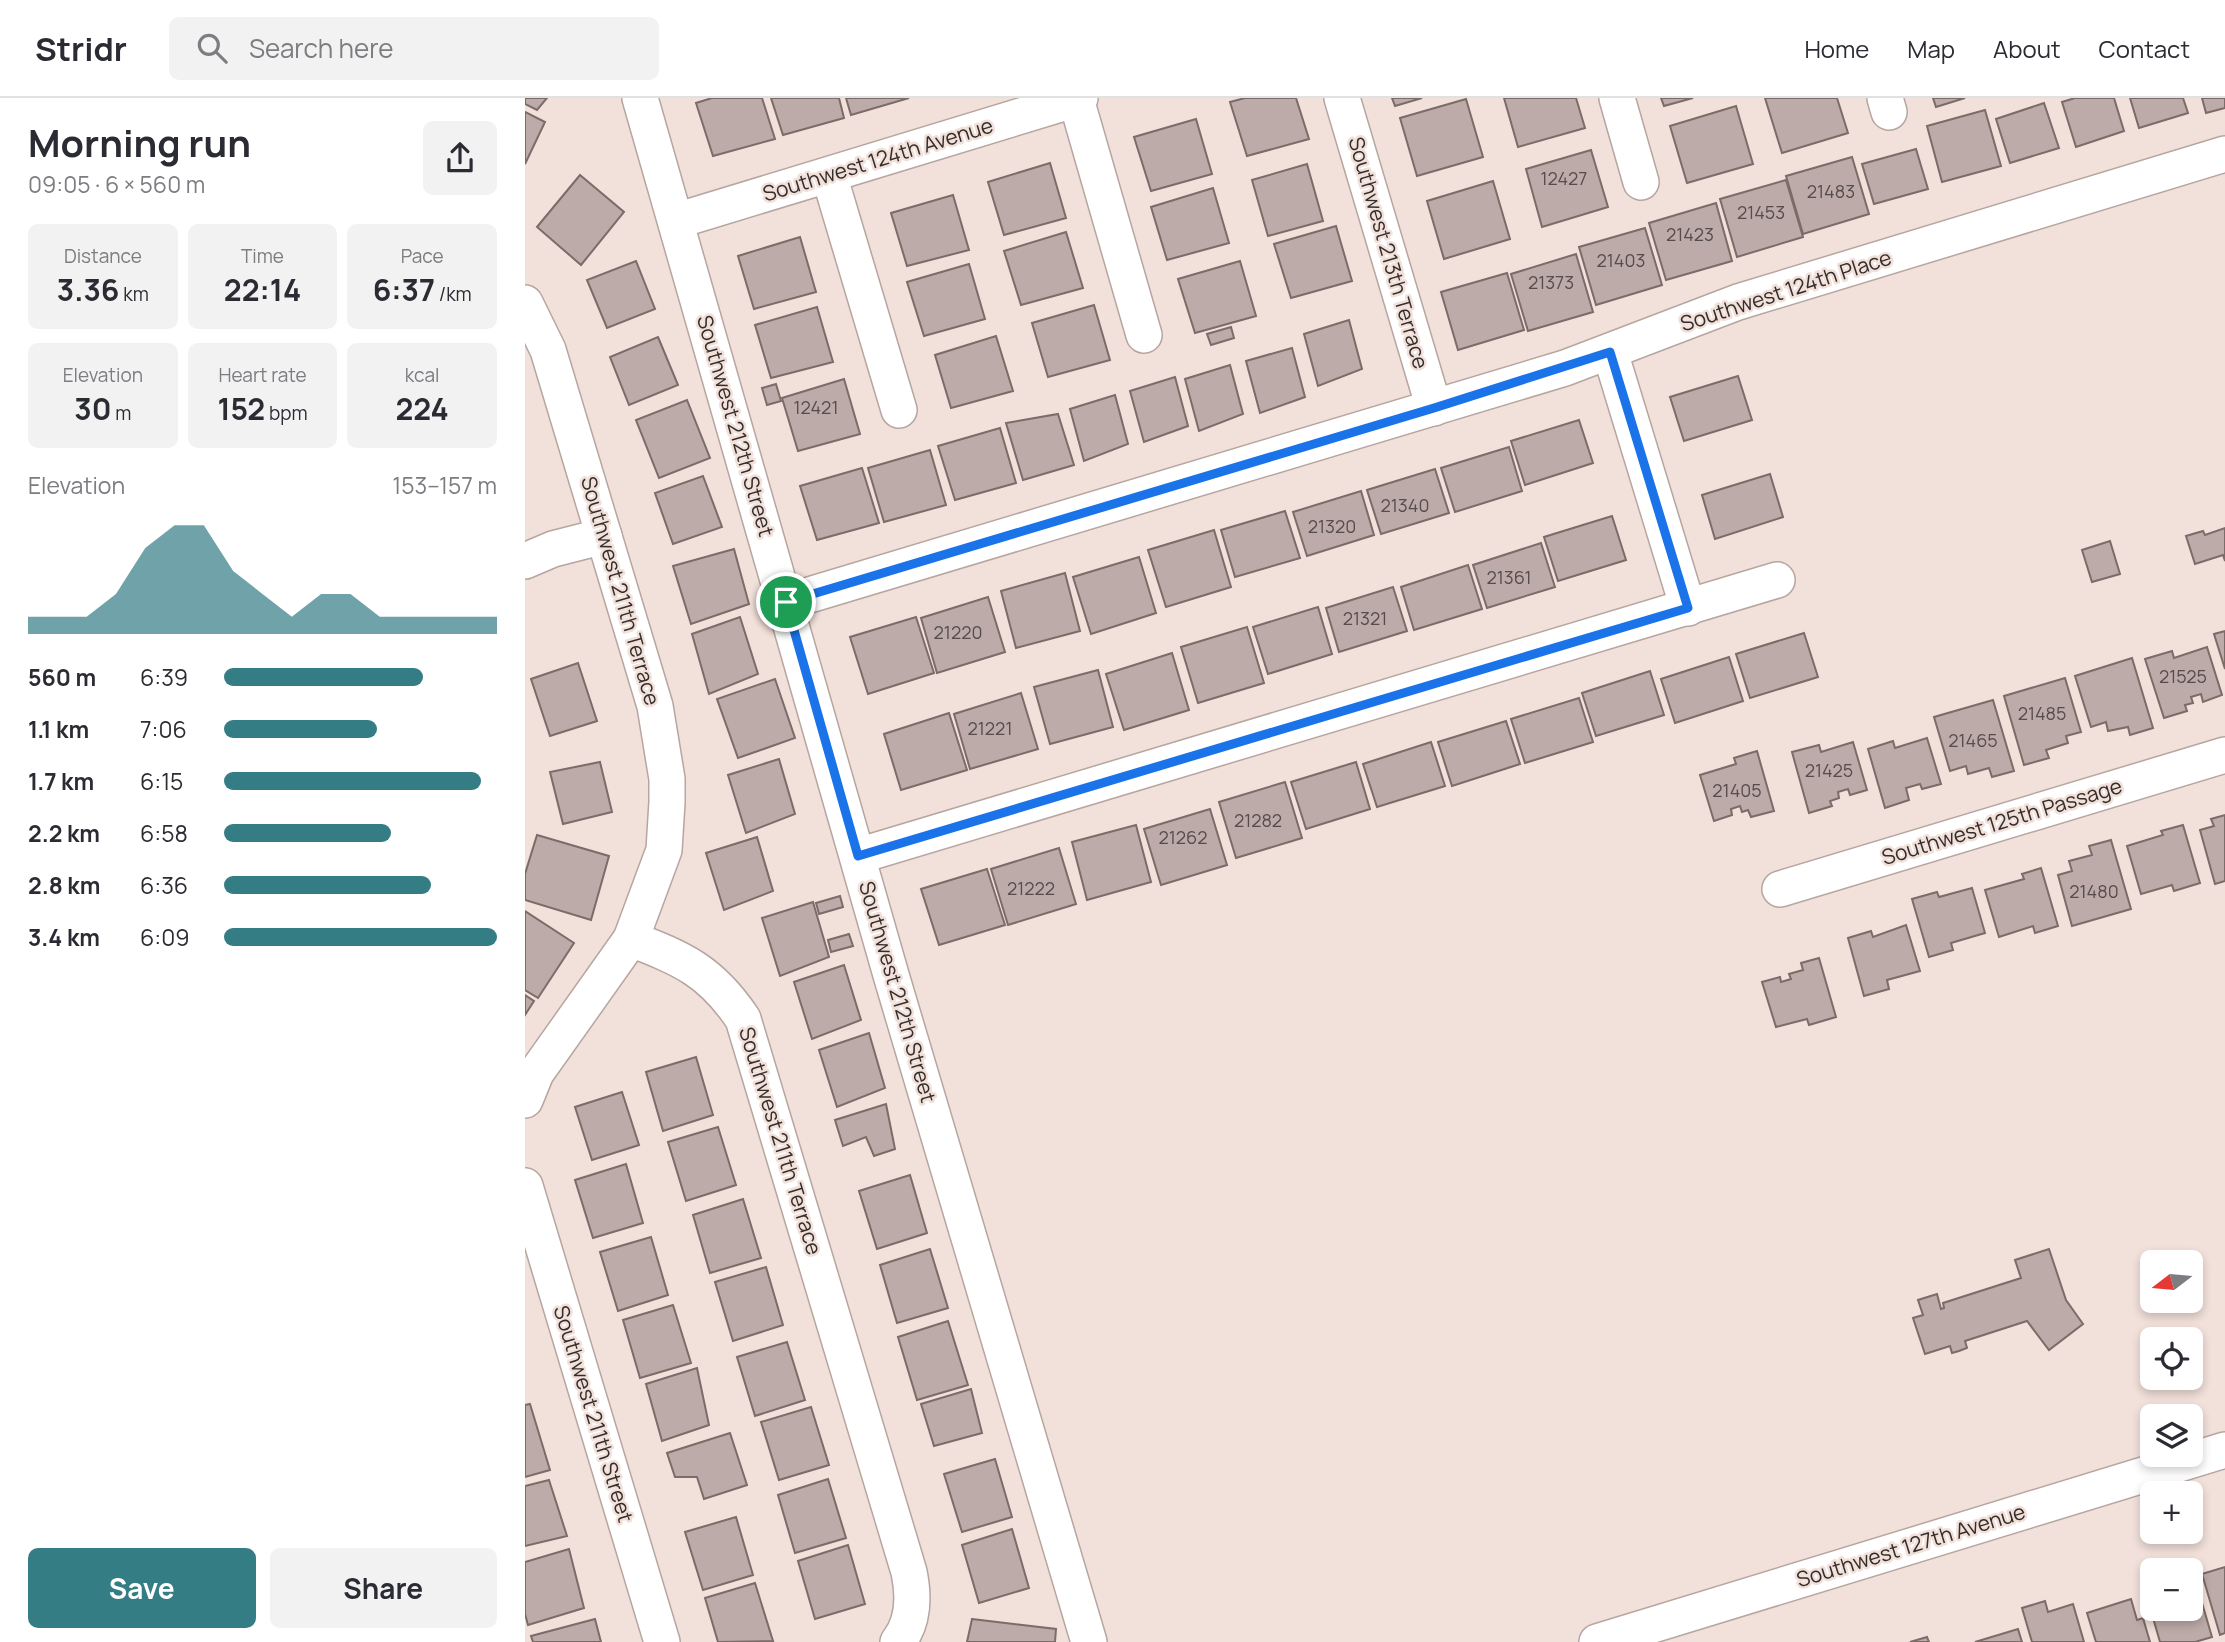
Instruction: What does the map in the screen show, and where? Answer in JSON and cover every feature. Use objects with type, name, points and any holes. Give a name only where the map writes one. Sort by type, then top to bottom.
[{"type":"street","name":"Southwest 212th Street","points":[[640,98],[858,856],[1089,1642]]},
{"type":"street","name":"Southwest 213th Terrace","points":[[1342,98],[1434,408]]},
{"type":"street","points":[[1617,98],[1641,182]]},
{"type":"street","name":"Southwest 124th Avenue","points":[[676,221],[1078,99]]},
{"type":"street","points":[[1078,99],[1144,335]]},
{"type":"street","name":"Southwest 124th Place","points":[[786,602],[1434,408],[1610,352],[1738,302],[2225,154]]},
{"type":"street","points":[[829,175],[899,410]]},
{"type":"street","name":"Southwest 211th Terrace","points":[[525,303],[548,350],[655,706],[667,779],[664,850],[631,939],[692,964],[726,993],[743,1019],[909,1572],[912,1604],[901,1639]]},
{"type":"street","points":[[1610,352],[1688,608]]},
{"type":"street","points":[[525,561],[553,549],[604,536]]},
{"type":"street","points":[[858,856],[1777,580]]},
{"type":"street","name":"Southwest 125th Passage","points":[[1780,889],[2225,755]]},
{"type":"street","points":[[525,1100],[536,1073],[631,939]]},
{"type":"street","name":"Southwest 211th Street","points":[[525,1186],[662,1642]]},
{"type":"street","name":"Southwest 127th Avenue","points":[[1597,1642],[2225,1450]]},
{"type":"building","points":[[525,98],[547,98],[537,110],[525,104]]},
{"type":"building","points":[[712,98],[762,98],[775,139],[713,156],[696,103]]},
{"type":"building","points":[[771,98],[839,98],[844,118],[783,135]]},
{"type":"building","points":[[846,98],[909,98],[851,115]]},
{"type":"building","points":[[1245,98],[1296,98],[1309,139],[1247,156],[1230,102]]},
{"type":"building","points":[[1392,98],[1422,98],[1395,106]]},
{"type":"building","points":[[1504,98],[1576,98],[1585,128],[1518,147]]},
{"type":"building","points":[[1661,98],[1693,98],[1664,106]]},
{"type":"building","points":[[1765,98],[1837,98],[1848,133],[1782,153]]},
{"type":"building","points":[[1933,98],[1965,98],[1936,107]]},
{"type":"building","points":[[2075,98],[2114,98],[2124,131],[2076,147],[2062,102]]},
{"type":"building","points":[[2130,98],[2183,98],[2188,113],[2139,128]]},
{"type":"building","points":[[2202,98],[2225,98],[2225,108],[2206,113]]},
{"type":"building","points":[[1466,99],[1483,157],[1417,176],[1400,118]]},
{"type":"building","points":[[2044,103],[2059,148],[2010,163],[1996,119]]},
{"type":"building","points":[[1736,106],[1753,164],[1687,183],[1670,126]]},
{"type":"building","points":[[1985,110],[2001,166],[1942,182],[1927,126]]},
{"type":"building","points":[[525,112],[545,122],[525,164]]},
{"type":"building","points":[[1196,119],[1212,174],[1151,191],[1134,137]]},
{"type":"building","points":[[1916,149],[1928,189],[1874,204],[1862,164]]},
{"type":"building","points":[[1591,150],[1608,207],[1542,227],[1526,169]]},
{"type":"building","points":[[1852,157],[1869,214],[1803,234],[1786,176]]},
{"type":"building","points":[[1050,163],[1066,218],[1004,235],[988,182]]},
{"type":"building","points":[[1307,164],[1323,221],[1268,236],[1252,180]]},
{"type":"building","points":[[580,175],[624,212],[581,265],[537,227]]},
{"type":"building","points":[[1786,180],[1803,237],[1737,257],[1720,199]]},
{"type":"building","points":[[1493,181],[1510,239],[1444,259],[1427,201]]},
{"type":"building","points":[[1213,188],[1229,243],[1167,260],[1151,207]]},
{"type":"building","points":[[953,195],[969,250],[907,266],[891,213]]},
{"type":"building","points":[[1716,203],[1732,261],[1666,280],[1649,223]]},
{"type":"building","points":[[1336,226],[1352,281],[1291,298],[1274,244]]},
{"type":"building","points":[[1645,228],[1662,285],[1596,305],[1579,247]]},
{"type":"building","points":[[1066,232],[1083,288],[1021,305],[1004,251]]},
{"type":"building","points":[[800,237],[816,292],[754,309],[738,256]]},
{"type":"building","points":[[1576,254],[1593,312],[1528,331],[1511,274]]},
{"type":"building","points":[[636,261],[655,309],[607,328],[587,280]]},
{"type":"building","points":[[1240,261],[1256,316],[1195,333],[1178,279]]},
{"type":"building","points":[[969,264],[985,319],[924,336],[907,282]]},
{"type":"building","points":[[1507,273],[1524,330],[1458,350],[1441,292]]},
{"type":"building","points":[[1094,305],[1110,360],[1048,377],[1032,323]]},
{"type":"building","points":[[817,307],[833,362],[771,378],[755,325]]},
{"type":"building","points":[[1349,320],[1362,369],[1318,386],[1304,334]]},
{"type":"building","points":[[1231,327],[1234,338],[1211,345],[1207,334]]},
{"type":"building","points":[[996,336],[1013,391],[951,408],[935,355]]},
{"type":"building","points":[[658,337],[678,385],[629,405],[610,357]]},
{"type":"building","points":[[1292,348],[1305,397],[1260,413],[1246,361]]},
{"type":"building","points":[[1230,365],[1243,414],[1199,431],[1185,379]]},
{"type":"building","points":[[1738,376],[1752,420],[1684,441],[1670,397]]},
{"type":"building","points":[[1175,377],[1188,426],[1144,442],[1130,391]]},
{"type":"building","points":[[844,379],[860,434],[798,451],[782,398]]},
{"type":"building","points":[[776,384],[781,401],[767,405],[762,388]]},
{"type":"building","points":[[1115,395],[1128,444],[1084,461],[1070,409]]},
{"type":"building","points":[[687,400],[710,458],[659,478],[636,420]]},
{"type":"building","points":[[1058,414],[1074,465],[1023,480],[1006,423]]},
{"type":"building","points":[[1579,420],[1593,463],[1525,485],[1511,441]]},
{"type":"building","points":[[1000,428],[1016,483],[955,500],[938,446]]},
{"type":"building","points":[[1509,447],[1522,491],[1455,512],[1441,468]]},
{"type":"building","points":[[930,450],[946,505],[884,522],[868,468]]},
{"type":"building","points":[[862,468],[879,523],[817,540],[800,486]]},
{"type":"building","points":[[1435,469],[1449,513],[1381,534],[1367,490]]},
{"type":"building","points":[[1770,474],[1783,517],[1715,539],[1702,495]]},
{"type":"building","points":[[703,476],[722,527],[673,544],[655,493]]},
{"type":"building","points":[[1361,491],[1374,535],[1307,556],[1293,512]]},
{"type":"building","points":[[1285,511],[1300,558],[1235,577],[1221,530]]},
{"type":"building","points":[[1612,516],[1626,560],[1558,581],[1544,537]]},
{"type":"building","points":[[2225,528],[2225,561],[2223,555],[2195,564],[2186,536],[2203,531],[2205,535]]},
{"type":"building","points":[[1214,530],[1231,587],[1166,607],[1148,550]]},
{"type":"building","points":[[2110,541],[2120,574],[2092,582],[2082,550]]},
{"type":"building","points":[[1541,543],[1555,587],[1487,608],[1473,565]]},
{"type":"building","points":[[734,549],[749,604],[691,624],[673,566]]},
{"type":"building","points":[[1139,557],[1156,613],[1091,634],[1073,577]]},
{"type":"building","points":[[1468,565],[1482,609],[1414,630],[1401,587]]},
{"type":"building","points":[[1065,573],[1080,631],[1016,648],[1001,591]]},
{"type":"building","points":[[1393,587],[1407,631],[1339,652],[1326,608]]},
{"type":"building","points":[[988,597],[1005,652],[937,673],[921,618]]},
{"type":"building","points":[[1318,607],[1332,654],[1268,674],[1253,627]]},
{"type":"building","points":[[740,617],[758,674],[709,694],[692,634]]},
{"type":"building","points":[[916,617],[934,673],[868,694],[850,637]]},
{"type":"building","points":[[1247,627],[1264,683],[1198,703],[1181,647]]},
{"type":"building","points":[[2225,631],[2225,669],[2214,634]]},
{"type":"building","points":[[1804,633],[1818,677],[1750,698],[1736,654]]},
{"type":"building","points":[[2207,647],[2222,695],[2203,702],[2201,694],[2191,697],[2193,703],[2185,705],[2187,711],[2164,718],[2145,659],[2172,651],[2174,658]]},
{"type":"building","points":[[1172,653],[1189,710],[1124,730],[1106,674]]},
{"type":"building","points":[[1729,657],[1743,701],[1675,723],[1661,679]]},
{"type":"building","points":[[2132,658],[2153,728],[2130,735],[2128,727],[2108,731],[2106,722],[2091,727],[2075,676]]},
{"type":"building","points":[[578,663],[597,721],[550,736],[531,679]]},
{"type":"building","points":[[1098,670],[1113,727],[1050,744],[1034,687]]},
{"type":"building","points":[[1650,671],[1664,715],[1596,736],[1582,693]]},
{"type":"building","points":[[2065,678],[2081,732],[2066,736],[2068,743],[2046,750],[2049,758],[2024,765],[2004,696]]},
{"type":"building","points":[[775,679],[795,738],[738,758],[717,699]]},
{"type":"building","points":[[1021,693],[1038,749],[970,769],[954,714]]},
{"type":"building","points":[[1579,698],[1593,742],[1525,763],[1511,719]]},
{"type":"building","points":[[1993,700],[2014,771],[1992,777],[1989,768],[1968,774],[1966,766],[1950,771],[1934,717]]},
{"type":"building","points":[[949,713],[967,770],[901,790],[884,734]]},
{"type":"building","points":[[1506,721],[1520,764],[1452,786],[1438,742]]},
{"type":"building","points":[[1927,738],[1941,784],[1922,789],[1920,784],[1906,788],[1909,800],[1885,808],[1868,749],[1893,741],[1895,748]]},
{"type":"building","points":[[1431,742],[1445,786],[1377,807],[1363,764]]},
{"type":"building","points":[[1853,742],[1867,790],[1850,795],[1848,789],[1838,792],[1839,798],[1830,801],[1832,806],[1809,813],[1792,752],[1819,745],[1821,752]]},
{"type":"building","points":[[1757,751],[1774,811],[1751,817],[1748,810],[1742,812],[1740,806],[1731,809],[1732,815],[1714,821],[1700,775],[1736,764],[1734,758]]},
{"type":"building","points":[[779,759],[795,814],[746,833],[728,775]]},
{"type":"building","points":[[600,762],[612,812],[563,824],[550,772]]},
{"type":"building","points":[[1356,762],[1370,809],[1306,829],[1291,782]]},
{"type":"building","points":[[1285,782],[1302,838],[1236,858],[1219,802]]},
{"type":"building","points":[[1210,809],[1227,865],[1161,885],[1144,829]]},
{"type":"building","points":[[2225,815],[2225,881],[2215,884],[2200,830],[2214,826],[2211,819]]},
{"type":"building","points":[[1136,825],[1151,882],[1087,900],[1072,842]]},
{"type":"building","points":[[2183,825],[2200,883],[2174,891],[2172,885],[2141,894],[2127,846],[2163,835],[2161,831]]},
{"type":"building","points":[[537,835],[609,856],[591,920],[525,900],[525,874]]},
{"type":"building","points":[[757,837],[773,891],[724,910],[706,853]]},
{"type":"building","points":[[2111,840],[2131,909],[2072,926],[2058,875],[2072,871],[2069,861],[2092,855],[2089,846]]},
{"type":"building","points":[[1059,848],[1076,904],[1008,925],[991,869]]},
{"type":"building","points":[[2041,868],[2058,926],[2035,933],[2033,926],[1999,937],[1985,890],[2024,879],[2022,874]]},
{"type":"building","points":[[987,869],[1005,925],[939,945],[921,889]]},
{"type":"building","points":[[1972,888],[1985,933],[1951,943],[1953,950],[1929,957],[1912,899],[1937,892],[1939,897]]},
{"type":"building","points":[[840,896],[843,907],[819,914],[816,903]]},
{"type":"building","points":[[813,902],[829,957],[780,976],[762,918]]},
{"type":"building","points":[[525,911],[574,943],[538,998],[525,990]]},
{"type":"building","points":[[1906,925],[1920,971],[1887,980],[1889,989],[1864,996],[1848,938],[1871,931],[1873,937]]},
{"type":"building","points":[[849,934],[853,946],[831,952],[828,940]]},
{"type":"building","points":[[1819,958],[1836,1017],[1809,1025],[1807,1019],[1776,1027],[1762,982],[1780,977],[1781,982],[1791,979],[1789,974],[1803,970],[1801,963]]},
{"type":"building","points":[[844,965],[861,1020],[812,1039],[794,982]]},
{"type":"building","points":[[525,995],[534,1001],[525,1015]]},
{"type":"building","points":[[869,1033],[885,1088],[837,1107],[819,1050]]},
{"type":"building","points":[[696,1057],[713,1115],[663,1131],[646,1072]]},
{"type":"building","points":[[622,1092],[639,1145],[592,1160],[575,1107]]},
{"type":"building","points":[[886,1104],[895,1149],[874,1156],[866,1137],[843,1146],[835,1120]]},
{"type":"building","points":[[718,1127],[736,1185],[686,1201],[668,1142]]},
{"type":"building","points":[[626,1164],[643,1223],[593,1238],[575,1180]]},
{"type":"building","points":[[910,1175],[927,1233],[877,1249],[859,1191]]},
{"type":"building","points":[[743,1199],[761,1258],[710,1273],[693,1215]]},
{"type":"building","points":[[651,1237],[668,1295],[618,1311],[600,1252]]},
{"type":"building","points":[[930,1249],[948,1308],[897,1323],[880,1265]]},
{"type":"building","points":[[2049,1249],[2066,1300],[2083,1324],[2049,1350],[2027,1321],[1965,1341],[1967,1348],[1959,1351],[1952,1353],[1950,1346],[1925,1354],[1913,1318],[1923,1315],[1918,1300],[1937,1294],[1941,1309],[1944,1308],[1943,1303],[2021,1278],[2015,1260]]},
{"type":"building","points":[[766,1267],[783,1325],[733,1341],[715,1282]]},
{"type":"building","points":[[673,1305],[691,1363],[640,1378],[623,1320]]},
{"type":"building","points":[[948,1321],[968,1385],[917,1400],[898,1337]]},
{"type":"building","points":[[787,1342],[805,1400],[755,1416],[737,1357]]},
{"type":"building","points":[[697,1368],[709,1425],[662,1441],[646,1384]]},
{"type":"building","points":[[971,1389],[982,1433],[934,1446],[921,1404]]},
{"type":"building","points":[[530,1404],[550,1470],[525,1477],[525,1405]]},
{"type":"building","points":[[811,1407],[829,1465],[779,1480],[761,1422]]},
{"type":"building","points":[[730,1433],[747,1485],[704,1499],[697,1477],[675,1477],[667,1453]]},
{"type":"building","points":[[995,1459],[1012,1517],[962,1532],[944,1474]]},
{"type":"building","points":[[828,1479],[846,1538],[795,1553],[778,1495]]},
{"type":"building","points":[[549,1480],[567,1536],[525,1546],[525,1486]]},
{"type":"building","points":[[736,1517],[753,1575],[703,1590],[685,1532]]},
{"type":"building","points":[[1012,1529],[1029,1588],[979,1603],[962,1545]]},
{"type":"building","points":[[848,1545],[865,1604],[815,1619],[798,1561]]},
{"type":"building","points":[[569,1549],[584,1608],[528,1625],[525,1614],[525,1562]]},
{"type":"building","points":[[2225,1567],[2225,1633],[2220,1635],[2203,1577],[2203,1574]]},
{"type":"building","points":[[755,1583],[773,1641],[718,1642],[705,1598]]},
{"type":"building","points":[[2131,1599],[2137,1620],[2144,1621],[2150,1642],[2096,1642],[2087,1613]]},
{"type":"building","points":[[2045,1601],[2048,1612],[2073,1604],[2084,1642],[2032,1642],[2022,1608]]},
{"type":"building","points":[[2203,1606],[2212,1637],[2195,1642],[2160,1642],[2154,1621],[2203,1621]]},
{"type":"building","points":[[595,1619],[601,1642],[533,1642],[531,1636]]},
{"type":"building","points":[[972,1619],[1056,1629],[1055,1642],[967,1642]]},
{"type":"building","points":[[2018,1629],[2022,1642],[1975,1642]]},
{"type":"building","points":[[1927,1637],[1929,1642],[1910,1642]]},
{"type":"route","points":[[1610,352],[1688,608],[858,856],[786,602],[1434,408],[1610,352]]}]
